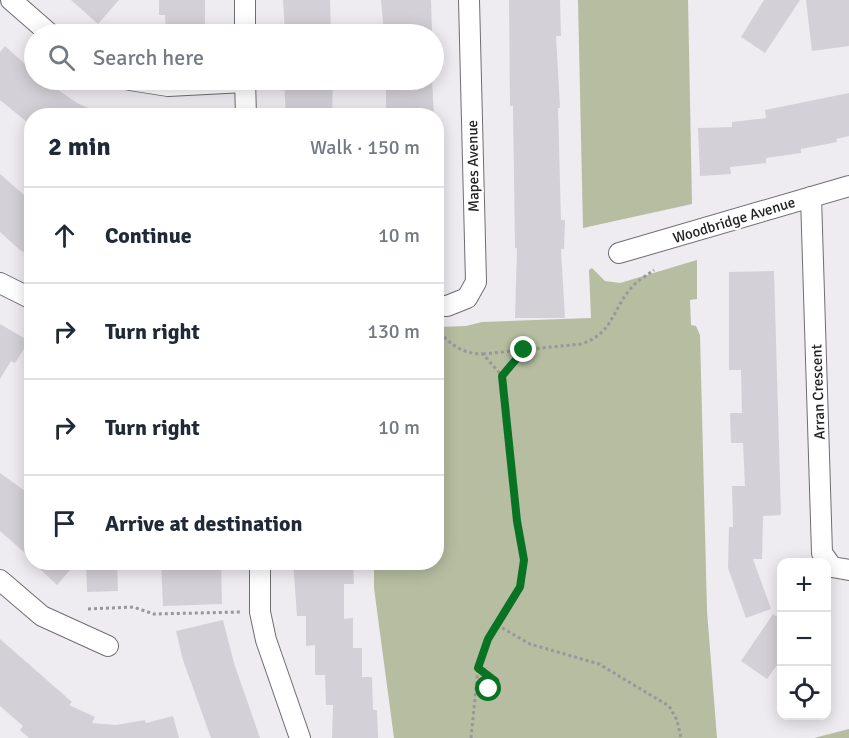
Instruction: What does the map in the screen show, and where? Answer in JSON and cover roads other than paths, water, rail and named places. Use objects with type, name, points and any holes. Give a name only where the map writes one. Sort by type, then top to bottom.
[{"type":"street","points":[[11,0],[39,24]]},
{"type":"street","points":[[245,0],[245,24]]},
{"type":"street","name":"Mapes Avenue","points":[[444,306],[467,298],[476,282],[469,0]]},
{"type":"street","points":[[245,90],[246,108]]},
{"type":"street","name":"Woodbridge Avenue","points":[[620,253],[849,186]]},
{"type":"street","name":"Arran Crescent","points":[[811,197],[822,553],[832,567],[849,570]]},
{"type":"street","points":[[0,283],[24,295]]},
{"type":"street","points":[[260,570],[260,612],[266,640],[300,738]]},
{"type":"street","points":[[0,580],[42,616],[108,646]]}]
